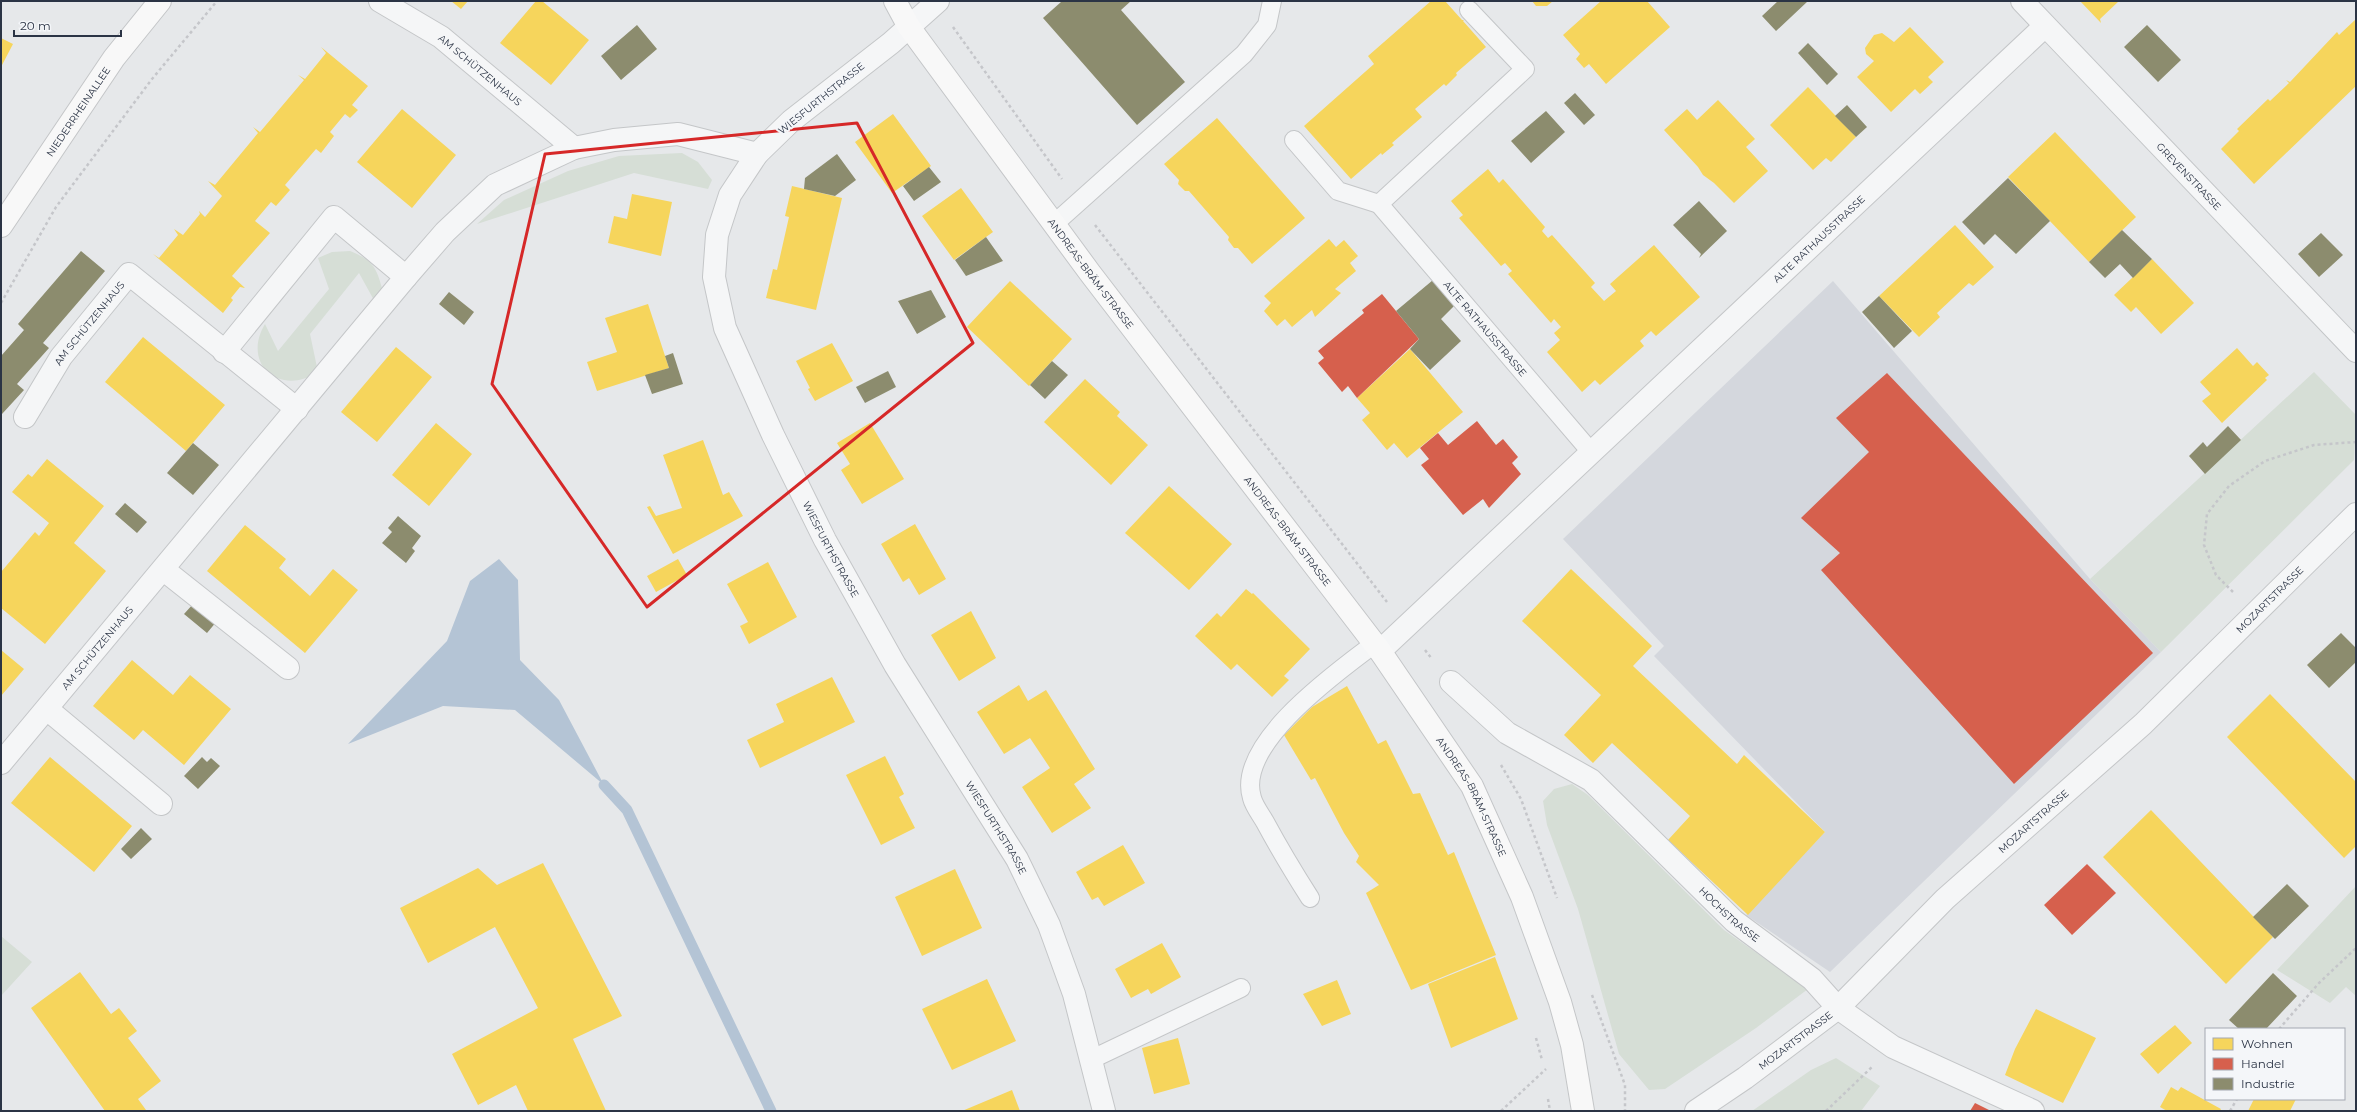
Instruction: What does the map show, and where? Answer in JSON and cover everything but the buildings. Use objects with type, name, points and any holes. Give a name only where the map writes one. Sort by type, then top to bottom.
[{"type":"main road","name":"NIEDERRHEINALLEE","points":[[1,226],[114,58],[160,1]]},
{"type":"main road","name":"ANDREAS-BRÄM-STRASSE","points":[[895,1],[909,27],[1054,224],[1377,648],[1472,786],[1522,897],[1566,1022],[1572,1044],[1583,1111]]},
{"type":"street","name":"AM SCHÜTZENHAUS","points":[[380,1],[441,37],[574,148]]},
{"type":"street","name":"WIESFURTHSTRASSE","points":[[938,1],[909,27],[790,121],[757,154],[730,195],[717,235],[714,277],[725,328],[773,435],[824,540],[895,665],[1018,859],[1051,932],[1074,994],[1104,1111]]},
{"type":"street","name":"GREVENSTRASSE","points":[[2022,1],[2356,351]]},
{"type":"street","name":"ALTE RATHAUSSTRASSE","points":[[1377,648],[1591,452],[2045,26]]},
{"type":"street","name":"AM SCHÜTZENHAUS","points":[[1,763],[164,570],[406,277],[445,232],[495,185],[574,148],[614,140],[678,134],[757,154]]},
{"type":"street","points":[[224,352],[334,218],[406,277]]},
{"type":"street","name":"AM SCHÜTZENHAUS","points":[[25,417],[61,357],[129,274],[224,352],[297,409]]},
{"type":"street","name":"MOZARTSTRASSE","points":[[1696,1111],[1745,1078],[1838,1008],[1946,899],[2143,724],[2356,514]]},
{"type":"street","points":[[164,570],[288,668]]},
{"type":"street","name":"HOCHSTRASSE","points":[[1451,682],[1507,733],[1591,780],[1734,921],[1812,979],[1838,1008],[1893,1047],[2033,1111]]},
{"type":"street","points":[[47,709],[162,804]]},
{"type":"lane","points":[[1054,224],[1244,54],[1267,25],[1272,1]]},
{"type":"lane","points":[[1294,140],[1338,191],[1379,204],[1525,68],[1469,10]]},
{"type":"lane","name":"ALTE RATHAUSSTRASSE","points":[[1379,204],[1591,452]]},
{"type":"lane","points":[[1310,898],[1251,798],[1251,774],[1256,759],[1266,740],[1292,712],[1338,670],[1377,648]]},
{"type":"lane","points":[[1090,1060],[1241,988]]},
{"type":"path","points":[[1,303],[56,207],[152,79],[217,1]]},
{"type":"path","points":[[2255,614],[2216,574],[2204,545],[2207,514],[2228,486],[2265,461],[2314,445],[2356,442]]},
{"type":"path","points":[[2280,1028],[2319,983],[2356,948]]},
{"type":"path","points":[[1535,1034],[1545,1077]]},
{"type":"path","points":[[1826,1111],[1893,1047]]},
{"type":"path","points":[[1548,1097],[1550,1111]]},
{"type":"path","points":[[2230,1111],[2236,1100]]},
{"type":"highlighted area","points":[[857,123],[973,343],[647,607],[492,384],[545,154]]},
{"type":"shaded area","points":[[682,153],[698,162],[712,180],[708,189],[634,173],[477,224],[504,200],[568,171],[619,156]]},
{"type":"shaded area","points":[[350,251],[368,261],[378,274],[382,288],[375,302],[359,273],[310,334],[318,372],[304,379],[290,381],[278,378],[268,372],[261,363],[258,352],[259,339],[265,324],[278,351],[329,289],[318,258],[332,252]]},
{"type":"shaded area","points":[[1833,281],[2090,579],[2161,652],[1830,972],[1746,915],[1825,832],[1654,656],[1664,646],[1563,539]]},
{"type":"shaded area","points":[[2314,372],[2356,415],[2354,460],[2161,652],[2090,579]]},
{"type":"shaded area","points":[[1572,784],[1588,795],[1724,930],[1808,989],[1756,1028],[1665,1089],[1649,1090],[1619,1054],[1578,909],[1547,825],[1543,801],[1554,789]]},
{"type":"shaded area","points":[[2356,886],[2356,996],[2346,987],[2330,1003],[2277,970]]},
{"type":"shaded area","points":[[1,936],[32,962],[1,996]]},
{"type":"shaded area","points":[[1836,1058],[1880,1086],[1861,1111],[1752,1111],[1811,1070]]},
{"type":"water","points":[[499,559],[518,580],[520,660],[559,700],[604,785],[515,710],[443,706],[348,744],[447,641],[470,581]]},
{"type":"waterway","points":[[604,785],[627,810],[771,1111]]}]
